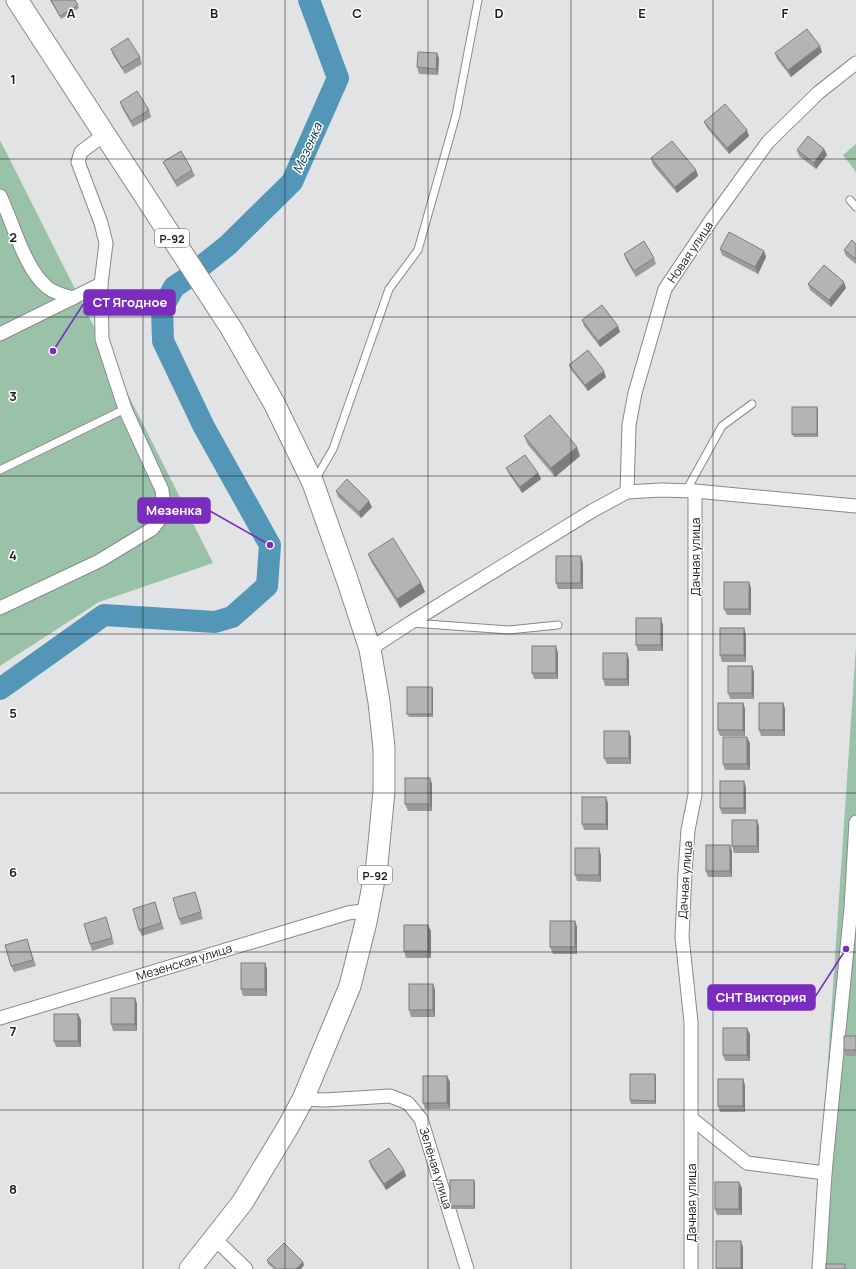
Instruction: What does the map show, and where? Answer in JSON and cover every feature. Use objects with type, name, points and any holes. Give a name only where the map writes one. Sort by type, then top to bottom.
[{"type":"main road","name":"Р-92","points":[[17,0],[106,134],[231,328],[274,403],[313,483],[370,649],[379,702],[384,748],[384,792],[377,864],[369,910],[350,986],[303,1099],[288,1127],[242,1203],[190,1269]]},
{"type":"street","name":"Новая улица","points":[[627,492],[630,419],[635,393],[665,289],[710,222],[768,142],[818,93],[856,63]]},
{"type":"street","points":[[0,608],[99,561],[152,529],[160,518],[164,506],[162,490],[125,409],[102,339],[101,284],[106,243],[101,223],[78,162],[81,152],[106,134]]},
{"type":"street","points":[[2,203],[34,272],[47,288],[73,298]]},
{"type":"street","points":[[0,334],[101,284]]},
{"type":"street","points":[[370,649],[592,511],[627,492],[661,490],[690,491],[856,506]]},
{"type":"street","name":"Дачная улица","points":[[690,491],[695,795],[688,830],[682,936],[691,1022],[691,1269]]},
{"type":"street","points":[[819,1269],[825,1174],[851,908],[856,822]]},
{"type":"street","name":"Мезенская улица","points":[[0,1018],[348,912],[369,910]]},
{"type":"street","name":"Зелёная улица","points":[[303,1099],[324,1100],[390,1096],[408,1103],[421,1119],[467,1269]]},
{"type":"street","points":[[691,1118],[747,1163],[825,1174]]},
{"type":"street","points":[[214,1239],[246,1269]]},
{"type":"lane","points":[[313,483],[333,449],[389,289],[418,250],[456,115],[478,0]]},
{"type":"lane","points":[[850,200],[856,206]]},
{"type":"lane","points":[[690,491],[722,426],[752,404]]},
{"type":"lane","points":[[0,470],[125,409]]},
{"type":"lane","points":[[410,623],[508,630],[558,625]]},
{"type":"green space","points":[[0,140],[213,563],[99,602],[0,666]]},
{"type":"green space","points":[[856,144],[856,172],[843,155]]},
{"type":"green space","points":[[856,646],[856,1269],[813,1269],[815,1253]]},
{"type":"building","points":[[51,0],[75,0],[78,5],[60,16]]},
{"type":"building","points":[[807,29],[820,46],[788,70],[775,53]]},
{"type":"building","points":[[128,38],[140,57],[122,68],[111,49]]},
{"type":"building","points":[[418,52],[437,53],[436,69],[417,67]]},
{"type":"building","points":[[137,91],[149,110],[131,121],[120,102]]},
{"type":"building","points":[[725,104],[747,130],[727,148],[704,122]]},
{"type":"building","points":[[808,136],[824,149],[814,163],[797,150]]},
{"type":"building","points":[[672,141],[696,170],[675,187],[651,158]]},
{"type":"building","points":[[181,151],[192,170],[175,181],[163,162]]},
{"type":"building","points":[[729,232],[764,251],[755,267],[720,249]]},
{"type":"building","points":[[852,240],[856,244],[856,259],[844,250]]},
{"type":"building","points":[[644,241],[654,258],[634,271],[624,254]]},
{"type":"building","points":[[824,265],[844,282],[829,300],[808,284]]},
{"type":"building","points":[[602,305],[618,326],[598,341],[582,320]]},
{"type":"building","points":[[588,350],[604,371],[585,385],[569,365]]},
{"type":"building","points":[[792,407],[817,407],[817,434],[792,434]]},
{"type":"building","points":[[550,415],[577,447],[551,468],[524,436]]},
{"type":"building","points":[[525,455],[538,473],[520,487],[506,468]]},
{"type":"building","points":[[347,479],[369,501],[359,512],[336,491]]},
{"type":"building","points":[[393,538],[421,583],[397,599],[368,554]]},
{"type":"building","points":[[556,556],[581,556],[581,583],[556,583]]},
{"type":"building","points":[[724,582],[749,582],[749,609],[724,609]]},
{"type":"building","points":[[636,618],[661,618],[661,645],[636,645]]},
{"type":"building","points":[[720,628],[744,628],[744,655],[720,655]]},
{"type":"building","points":[[532,646],[556,646],[556,673],[532,673]]},
{"type":"building","points":[[603,653],[627,653],[627,679],[603,679]]},
{"type":"building","points":[[728,666],[752,666],[752,693],[728,693]]},
{"type":"building","points":[[407,687],[432,687],[432,714],[407,714]]},
{"type":"building","points":[[718,703],[743,703],[743,730],[718,730]]},
{"type":"building","points":[[759,703],[783,703],[783,730],[759,730]]},
{"type":"building","points":[[604,731],[629,731],[629,758],[604,758]]},
{"type":"building","points":[[723,737],[747,737],[747,764],[723,764]]},
{"type":"building","points":[[405,778],[430,778],[430,804],[405,804]]},
{"type":"building","points":[[720,781],[744,781],[744,808],[720,808]]},
{"type":"building","points":[[582,797],[606,797],[606,824],[582,824]]},
{"type":"building","points":[[732,820],[757,820],[757,846],[732,846]]},
{"type":"building","points":[[706,845],[730,845],[730,871],[706,871]]},
{"type":"building","points":[[575,848],[599,848],[599,875],[575,875]]},
{"type":"building","points":[[195,892],[201,912],[179,919],[173,898]]},
{"type":"building","points":[[155,902],[161,923],[139,930],[133,909]]},
{"type":"building","points":[[106,917],[112,938],[90,944],[84,924]]},
{"type":"building","points":[[550,921],[575,921],[575,947],[550,947]]},
{"type":"building","points":[[404,925],[428,925],[428,951],[404,951]]},
{"type":"building","points":[[27,939],[33,960],[11,966],[5,945]]},
{"type":"building","points":[[241,963],[265,963],[265,989],[241,989]]},
{"type":"building","points":[[409,984],[433,984],[433,1010],[409,1010]]},
{"type":"building","points":[[111,998],[135,998],[135,1024],[111,1024]]},
{"type":"building","points":[[54,1014],[78,1014],[78,1041],[54,1041]]},
{"type":"building","points":[[723,1028],[747,1028],[747,1055],[723,1055]]},
{"type":"building","points":[[844,1036],[856,1036],[856,1050],[844,1050]]},
{"type":"building","points":[[630,1074],[655,1074],[655,1101],[630,1100]]},
{"type":"building","points":[[423,1076],[447,1076],[447,1103],[423,1103]]},
{"type":"building","points":[[718,1079],[743,1079],[743,1106],[718,1106]]},
{"type":"building","points":[[389,1148],[404,1170],[384,1184],[369,1161]]},
{"type":"building","points":[[450,1180],[474,1180],[474,1206],[450,1206]]},
{"type":"building","points":[[715,1182],[739,1182],[739,1209],[715,1209]]},
{"type":"building","points":[[716,1241],[741,1241],[741,1268],[716,1268]]},
{"type":"building","points":[[284,1243],[303,1262],[296,1269],[276,1269],[267,1260]]},
{"type":"building","points":[[826,1264],[845,1264],[845,1269],[826,1269]]},
{"type":"waterway","name":"Мезенка","points":[[203,265],[228,245],[292,182],[338,78],[309,0]]},
{"type":"waterway","name":"Мезенка","points":[[0,689],[104,615],[215,622],[232,617],[267,586],[270,545],[204,427],[163,341],[162,309],[174,287],[186,279]]},
{"type":"place","name":"СТ Ягодное","points":[[53,351]]},
{"type":"place","name":"Мезенка","points":[[270,545]]},
{"type":"place","name":"СНТ Виктория","points":[[846,949]]}]
